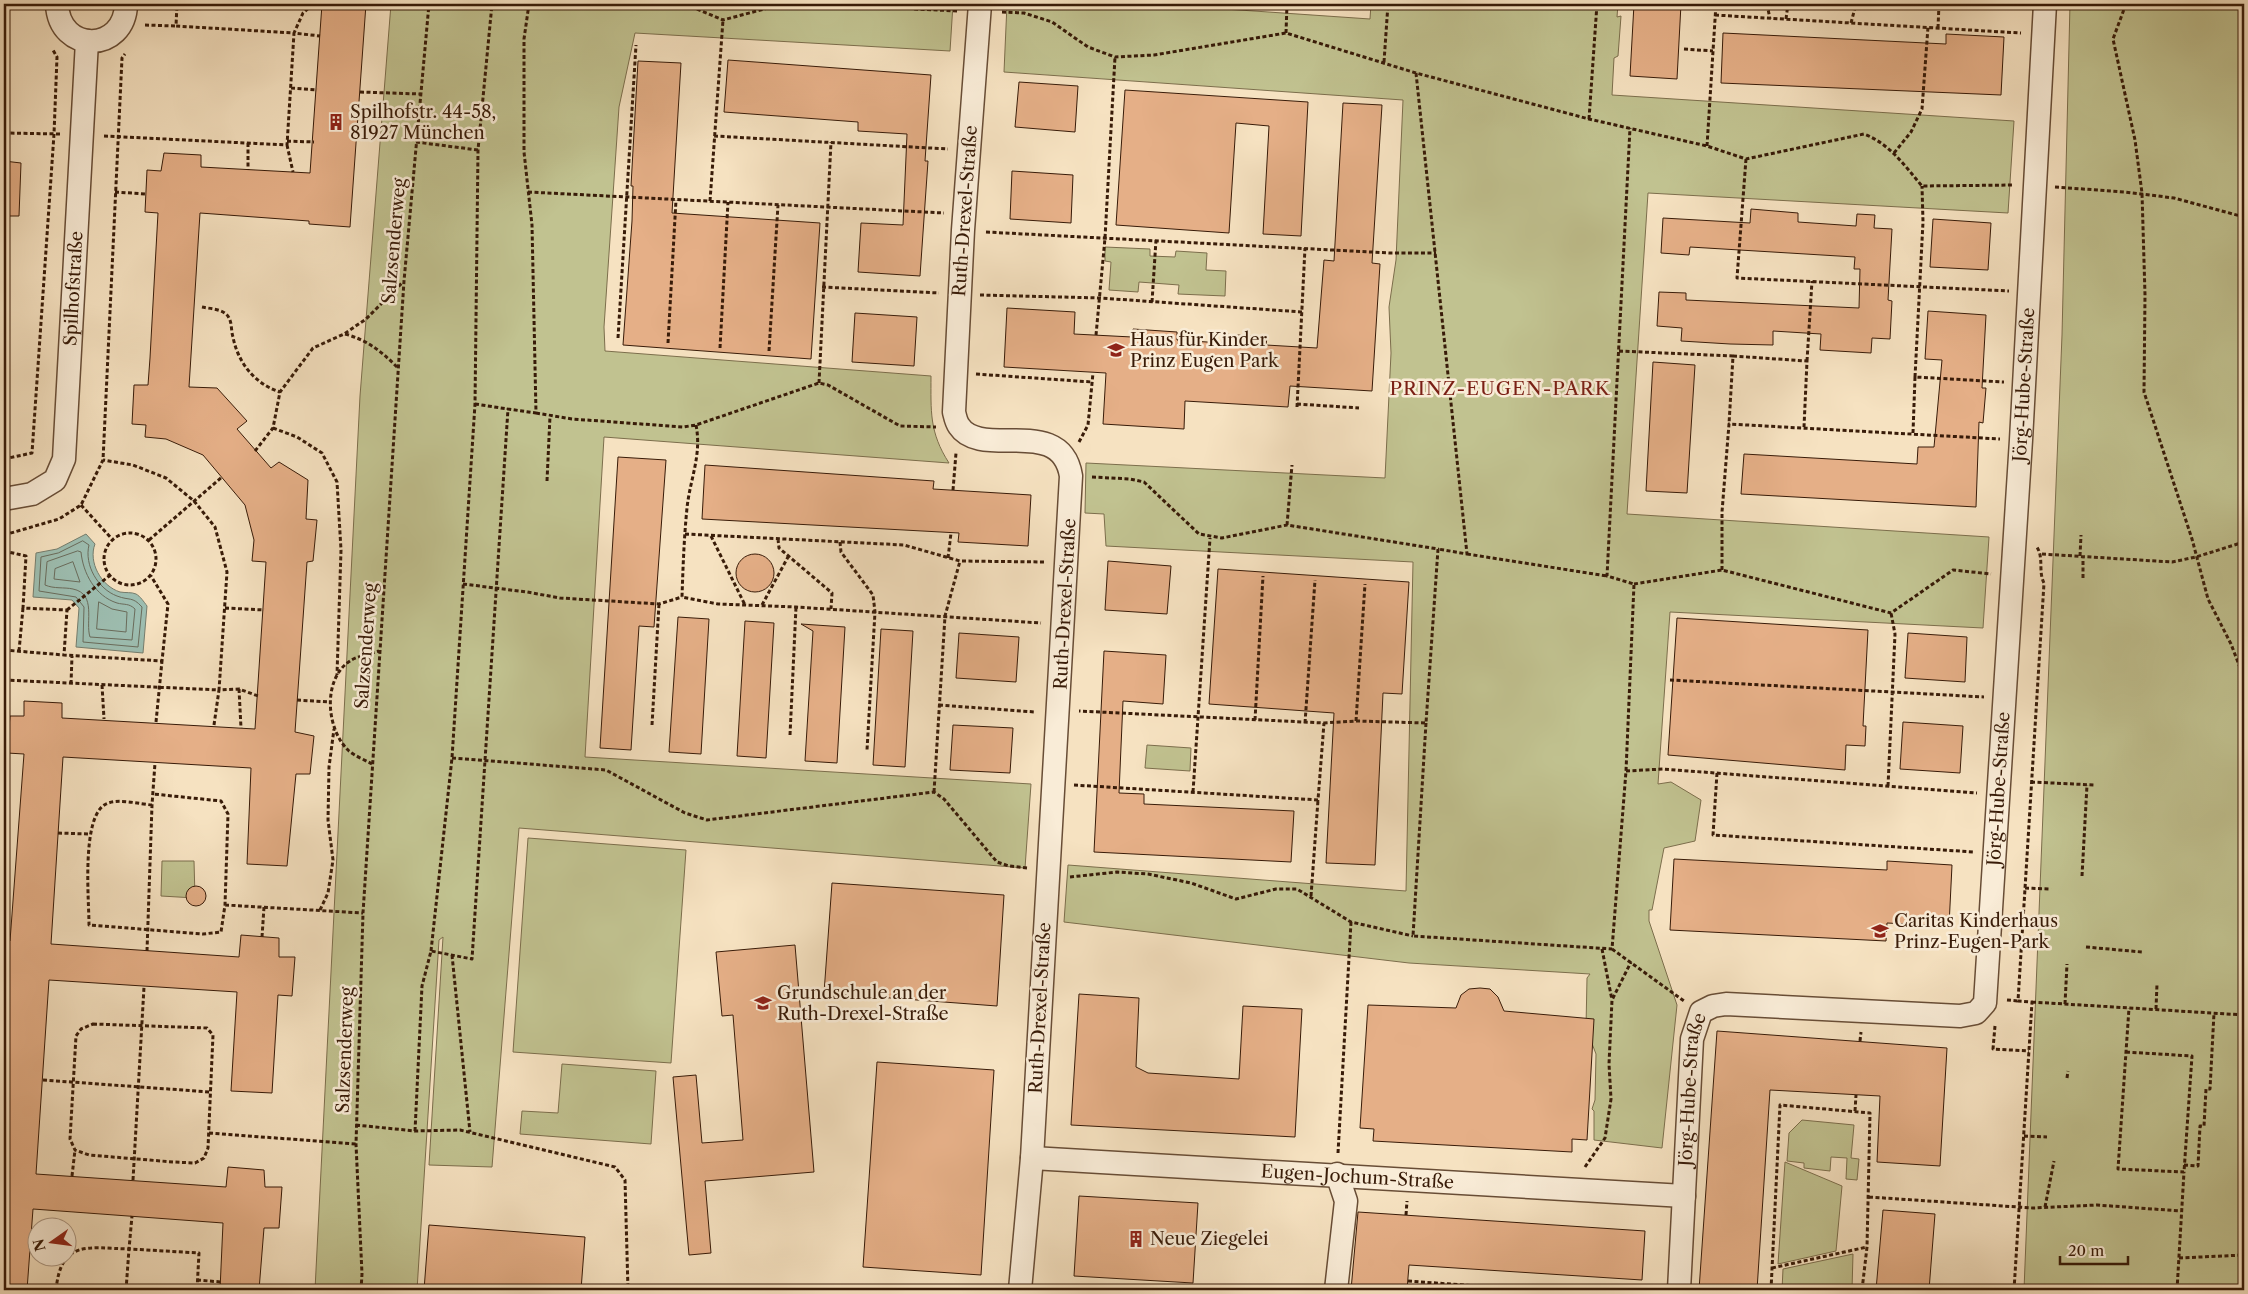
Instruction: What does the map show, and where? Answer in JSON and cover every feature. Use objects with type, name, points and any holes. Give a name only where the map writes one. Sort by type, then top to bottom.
[{"type":"street","points":[[57,4],[57,13],[64,28],[78,39],[87,41],[106,38],[115,32],[125,15],[126,4]]},
{"type":"street","name":"Jörg-Hube-Straße","points":[[1679,1290],[1692,1039],[1701,1012],[1713,1006],[1726,1004],[1948,1016],[1976,1013],[1983,1007],[2021,440],[2036,186],[2044,4]]},
{"type":"street","name":"Ruth-Drexel-Straße","points":[[959,427],[954,412],[963,222],[980,8]]},
{"type":"street","name":"Spilhofstraße","points":[[4,499],[32,494],[55,480],[64,459],[87,41]]},
{"type":"street","points":[[959,427],[972,437],[1046,443],[1060,450],[1070,470]]},
{"type":"street","name":"Ruth-Drexel-Straße","points":[[1020,1290],[1032,1158],[1064,625],[1070,470]]},
{"type":"street","name":"Eugen-Jochum-Straße","points":[[1032,1158],[1337,1174],[1684,1196]]},
{"type":"street","points":[[1336,1290],[1346,1201],[1337,1174]]},
{"type":"path","points":[[176,26],[177,4]]},
{"type":"path","points":[[293,172],[287,143],[294,33],[303,13],[313,4]]},
{"type":"path","name":"Salzsenderweg","points":[[361,1290],[356,1125],[363,913],[404,281],[428,4]]},
{"type":"path","points":[[415,1131],[422,986],[431,951],[452,758],[474,404],[478,150],[492,4]]},
{"type":"path","points":[[529,4],[524,39],[524,152],[532,225],[536,413]]},
{"type":"path","points":[[684,4],[723,20],[783,4]]},
{"type":"path","points":[[902,4],[914,9],[980,8],[1024,13],[1052,22],[1088,47],[1115,57],[1154,55],[1286,33],[1416,73],[1589,119],[1707,146],[1746,159],[1864,134],[1879,140],[1894,153],[1922,186],[1923,222],[1913,433]]},
{"type":"path","points":[[1286,33],[1288,4]]},
{"type":"path","points":[[1384,62],[1388,4]]},
{"type":"path","points":[[1589,119],[1597,4]]},
{"type":"path","points":[[1707,146],[1716,4]]},
{"type":"path","points":[[1767,4],[1770,18]]},
{"type":"path","points":[[1786,19],[1788,4]]},
{"type":"path","points":[[1851,23],[1855,4]]},
{"type":"path","points":[[1938,28],[1939,4]]},
{"type":"path","points":[[2126,4],[2113,39],[2135,140],[2142,193],[2145,295],[2144,392],[2208,599],[2231,644],[2244,678]]},
{"type":"path","points":[[1715,15],[2043,34]]},
{"type":"path","points":[[139,33],[144,25],[146,16]]},
{"type":"path","points":[[710,202],[723,20]]},
{"type":"path","points":[[144,25],[320,36]]},
{"type":"path","points":[[1894,153],[1911,132],[1922,109],[1928,27]]},
{"type":"path","points":[[4,459],[32,453],[54,134],[57,57],[50,45]]},
{"type":"path","points":[[618,338],[636,45]]},
{"type":"path","points":[[4,535],[59,520],[81,505],[103,460],[122,58],[130,47]]},
{"type":"path","points":[[1684,48],[1713,51]]},
{"type":"path","points":[[1096,335],[1105,238],[1115,57]]},
{"type":"path","points":[[1416,73],[1467,554]]},
{"type":"path","points":[[291,88],[317,90]]},
{"type":"path","points":[[360,92],[420,94]]},
{"type":"path","points":[[1608,576],[1630,128]]},
{"type":"path","points":[[118,136],[248,143],[314,142]]},
{"type":"path","points":[[714,136],[969,150]]},
{"type":"path","points":[[416,142],[478,150]]},
{"type":"path","points":[[819,383],[822,287],[831,142]]},
{"type":"path","points":[[248,143],[248,170]]},
{"type":"path","points":[[1746,159],[1737,278],[2029,292]]},
{"type":"path","points":[[1922,186],[2036,186],[2142,193],[2174,198],[2244,217]]},
{"type":"path","points":[[2058,197],[2059,187]]},
{"type":"path","points":[[116,192],[146,194]]},
{"type":"path","points":[[528,192],[827,208],[1105,238],[1390,253],[1436,253]]},
{"type":"path","points":[[668,343],[676,200]]},
{"type":"path","points":[[720,348],[728,202]]},
{"type":"path","points":[[769,351],[778,205]]},
{"type":"path","points":[[1152,302],[1156,240]]},
{"type":"path","points":[[1305,248],[1297,406],[1359,408]]},
{"type":"path","points":[[255,452],[273,428],[280,392],[314,348],[344,334],[366,319],[404,281]]},
{"type":"path","points":[[1804,428],[1812,281]]},
{"type":"path","points":[[822,287],[960,294],[1100,298],[1302,312]]},
{"type":"path","points":[[202,307],[221,310],[229,317],[240,358],[266,388],[280,392]]},
{"type":"path","points":[[344,334],[362,339],[380,350],[398,368]]},
{"type":"path","points":[[1619,351],[1733,356],[1807,362]]},
{"type":"path","points":[[1722,570],[1722,512],[1733,356]]},
{"type":"path","points":[[956,373],[1092,382]]},
{"type":"path","points":[[1093,373],[1088,425],[1070,470],[1130,478],[1144,482],[1199,534],[1210,538],[1238,536],[1288,525],[1608,576],[1634,584],[1722,570],[1891,613],[1953,570],[2012,575]]},
{"type":"path","points":[[1915,377],[2024,383]]},
{"type":"path","points":[[474,404],[550,416],[684,426],[696,425],[819,383],[828,385],[900,426],[959,427],[953,490]]},
{"type":"path","points":[[431,951],[472,958],[508,409]]},
{"type":"path","points":[[546,481],[550,416]]},
{"type":"path","points":[[1729,424],[2021,440]]},
{"type":"path","points":[[682,597],[687,506],[698,458],[699,441],[696,425]]},
{"type":"path","points":[[273,428],[297,437],[322,453],[337,482],[342,550],[337,675],[329,702],[334,729],[329,767],[328,820],[333,860],[328,892],[320,910]]},
{"type":"path","points":[[103,460],[133,466],[166,478],[194,501],[215,527],[227,572],[219,690],[214,726]]},
{"type":"path","points":[[1288,525],[1292,465]]},
{"type":"path","points":[[149,540],[222,477]]},
{"type":"path","points":[[81,505],[112,539]]},
{"type":"path","points":[[124,533],[138,533],[149,540],[156,551],[157,564],[151,576],[138,585],[122,585],[109,576],[104,564],[105,550],[112,539],[124,533]]},
{"type":"path","points":[[948,558],[951,533]]},
{"type":"path","points":[[685,534],[904,545],[960,561],[1067,562]]},
{"type":"path","points":[[2081,535],[2083,578]]},
{"type":"path","points":[[711,536],[745,605]]},
{"type":"path","points":[[2038,537],[2037,547],[2042,554],[2040,576],[2044,583],[2018,1001],[2244,1015]]},
{"type":"path","points":[[1193,792],[1200,716],[1210,538]]},
{"type":"path","points":[[778,539],[779,548],[832,593],[831,609]]},
{"type":"path","points":[[840,542],[841,552],[873,595],[875,612],[866,750]]},
{"type":"path","points":[[2042,554],[2172,562],[2196,557],[2244,542]]},
{"type":"path","points":[[1413,936],[1438,550]]},
{"type":"path","points":[[4,551],[26,556],[19,651]]},
{"type":"path","points":[[762,605],[788,557]]},
{"type":"path","points":[[934,792],[944,616],[960,561]]},
{"type":"path","points":[[23,608],[67,610],[109,576]]},
{"type":"path","points":[[151,576],[168,604],[156,722]]},
{"type":"path","points":[[1255,720],[1263,576]]},
{"type":"path","points":[[1305,723],[1315,580]]},
{"type":"path","points":[[463,584],[560,598],[659,604],[682,597],[718,604],[796,606],[1064,625]]},
{"type":"path","points":[[1356,720],[1365,584]]},
{"type":"path","points":[[1612,949],[1626,771],[1634,584]]},
{"type":"path","points":[[652,725],[659,604]]},
{"type":"path","points":[[790,735],[796,606]]},
{"type":"path","points":[[224,608],[264,610]]},
{"type":"path","points":[[64,655],[67,610]]},
{"type":"path","points":[[1888,786],[1895,634],[1891,613]]},
{"type":"path","points":[[4,650],[162,661]]},
{"type":"path","points":[[337,675],[349,661],[379,651]]},
{"type":"path","points":[[71,684],[72,656]]},
{"type":"path","points":[[4,680],[160,688],[239,689],[258,696]]},
{"type":"path","points":[[1670,680],[1893,690],[2004,698]]},
{"type":"path","points":[[102,685],[104,720]]},
{"type":"path","points":[[239,689],[240,728]]},
{"type":"path","points":[[297,700],[329,702]]},
{"type":"path","points":[[939,705],[1036,712],[1059,711],[1200,716],[1305,723],[1356,720],[1426,723]]},
{"type":"path","points":[[1311,896],[1324,723]]},
{"type":"path","points":[[334,729],[349,751],[372,764]]},
{"type":"path","points":[[452,758],[606,770],[685,813],[707,820],[934,792],[944,799],[1000,863],[1008,866],[1048,870],[1075,878],[1117,872],[1148,874],[1191,883],[1236,899],[1276,889],[1297,889],[1351,922],[1413,936],[1612,949],[1701,1012]]},
{"type":"path","points":[[147,951],[152,805],[156,763]]},
{"type":"path","points":[[1626,771],[1663,769],[1998,795]]},
{"type":"path","points":[[1717,773],[1713,834],[1994,853]]},
{"type":"path","points":[[2031,782],[2094,785]]},
{"type":"path","points":[[1054,783],[1318,800]]},
{"type":"path","points":[[2082,876],[2087,785]]},
{"type":"path","points":[[152,805],[118,802],[106,804],[94,815],[89,834],[89,925],[148,930],[221,932],[228,814],[221,801],[153,794]]},
{"type":"path","points":[[58,833],[89,834]]},
{"type":"path","points":[[2025,888],[2051,889]]},
{"type":"path","points":[[224,905],[363,913]]},
{"type":"path","points":[[262,937],[264,907]]},
{"type":"path","points":[[1337,1174],[1351,922]]},
{"type":"path","points":[[2086,947],[2142,952]]},
{"type":"path","points":[[1571,1189],[1605,1138],[1611,1099],[1609,1064],[1612,1000],[1602,949]]},
{"type":"path","points":[[452,955],[470,1132]]},
{"type":"path","points":[[1612,1000],[1631,962]]},
{"type":"path","points":[[2065,1004],[2067,964]]},
{"type":"path","points":[[2156,1009],[2157,984]]},
{"type":"path","points":[[133,1180],[144,987]]},
{"type":"path","points":[[2014,1290],[2032,1002]]},
{"type":"path","points":[[2128,1008],[2118,1169],[2184,1172]]},
{"type":"path","points":[[2184,1165],[2198,1166],[2200,1126],[2204,1126],[2206,1089],[2210,1089],[2214,1013]]},
{"type":"path","points":[[1995,1019],[1993,1049],[2029,1051]]},
{"type":"path","points":[[72,1176],[75,1150],[70,1139],[72,1081],[76,1036],[81,1029],[93,1024],[207,1028],[212,1035],[209,1133],[208,1148],[204,1158],[195,1162],[134,1160],[89,1155],[75,1150]]},
{"type":"path","points":[[2126,1052],[2192,1056],[2177,1290]]},
{"type":"path","points":[[2067,1078],[2068,1071]]},
{"type":"path","points":[[43,1080],[210,1092]]},
{"type":"path","points":[[1855,1111],[1856,1095]]},
{"type":"path","points":[[1771,1290],[1780,1105],[1870,1113],[1867,1247],[1862,1290]]},
{"type":"path","points":[[356,1125],[415,1131],[460,1130],[615,1167],[625,1180],[628,1290]]},
{"type":"path","points":[[209,1133],[356,1144]]},
{"type":"path","points":[[2024,1136],[2047,1137]]},
{"type":"path","points":[[2046,1207],[2054,1161]]},
{"type":"path","points":[[1869,1197],[2019,1207],[2097,1205],[2181,1211]]},
{"type":"path","points":[[126,1290],[132,1216]]},
{"type":"path","points":[[1772,1268],[1867,1247]]},
{"type":"path","points":[[46,1290],[57,1290],[60,1266],[70,1253],[90,1248],[199,1254],[197,1290]]},
{"type":"path","points":[[2179,1258],[2244,1255]]},
{"type":"path","points":[[197,1280],[221,1282]]},
{"type":"path","points":[[1408,1281],[1533,1290]]},
{"type":"path","points":[[28,1290],[33,1290]]},
{"type":"green space","points":[[391,4],[496,4],[496,6],[502,7],[503,4],[953,4],[950,51],[635,33],[619,107],[604,327],[605,351],[931,376],[932,421],[942,452],[949,463],[604,437],[585,757],[1031,784],[1025,868],[519,828],[492,1167],[429,1165],[443,937],[439,940],[417,1290],[315,1290],[360,396]]},
{"type":"green space","points":[[1007,4],[1152,4],[1370,19],[1371,4],[1618,4],[1617,17],[1621,16],[1618,56],[1614,58],[1612,95],[2014,121],[2008,213],[1648,193],[1627,514],[1989,537],[1983,628],[1670,612],[1658,784],[1671,782],[1701,800],[1695,841],[1664,848],[1652,910],[1649,910],[1649,921],[1677,1005],[1662,1148],[1594,1140],[1594,1111],[1592,1109],[1595,1100],[1596,1054],[1586,1028],[1587,978],[1590,974],[1409,963],[1064,922],[1068,865],[1406,891],[1413,562],[1106,546],[1104,514],[1085,513],[1086,463],[1385,478],[1391,353],[1389,307],[1396,260],[1403,100],[1004,72]]},
{"type":"green space","points":[[2070,4],[2244,4],[2244,1290],[2024,1290],[2062,335]]},
{"type":"green space","points":[[1105,247],[1150,249],[1150,256],[1175,257],[1176,251],[1207,253],[1206,270],[1226,271],[1225,296],[1178,294],[1179,285],[1139,282],[1138,292],[1109,290],[1111,262],[1105,261]]},
{"type":"green space","points":[[1147,745],[1191,748],[1190,771],[1145,768]]},
{"type":"green space","points":[[528,838],[686,850],[671,1063],[513,1052]]},
{"type":"green space","points":[[162,861],[194,861],[195,898],[161,896]]},
{"type":"green space","points":[[562,1064],[656,1071],[651,1144],[520,1134],[522,1111],[558,1113]]},
{"type":"green space","points":[[1802,1120],[1854,1125],[1851,1158],[1859,1159],[1857,1180],[1846,1179],[1847,1158],[1831,1157],[1830,1171],[1804,1168],[1804,1163],[1787,1161],[1789,1133]]},
{"type":"green space","points":[[1785,1162],[1842,1186],[1836,1251],[1778,1264]]},
{"type":"green space","points":[[1853,1254],[1852,1290],[1782,1290],[1783,1269]]},
{"type":"water","points":[[86,534],[95,544],[93,558],[102,579],[113,589],[136,594],[147,606],[143,653],[76,647],[79,608],[72,600],[33,597],[36,553],[57,549]]},
{"type":"building","points":[[322,4],[366,4],[350,227],[309,224],[309,221],[200,213],[189,387],[217,388],[247,421],[237,429],[271,468],[279,462],[308,480],[306,519],[317,520],[313,561],[307,562],[295,732],[314,736],[310,774],[296,774],[287,866],[247,864],[251,768],[63,757],[51,944],[239,957],[241,935],[279,938],[279,957],[295,957],[292,996],[278,995],[272,1093],[231,1091],[237,992],[49,980],[36,1174],[226,1187],[228,1167],[264,1170],[265,1187],[282,1187],[279,1228],[264,1228],[259,1290],[220,1290],[223,1223],[33,1209],[32,1216],[28,1216],[27,1290],[4,1290],[6,978],[4,978],[4,941],[10,941],[24,754],[7,753],[10,716],[24,716],[24,701],[62,703],[62,718],[255,729],[266,562],[252,561],[254,540],[245,505],[203,455],[166,439],[145,437],[146,425],[132,424],[134,385],[148,385],[150,358],[158,213],[145,212],[147,170],[161,171],[164,153],[201,155],[201,167],[310,173]]},
{"type":"building","points":[[1634,4],[1681,4],[1677,79],[1630,76]]},
{"type":"building","points":[[1723,33],[1946,44],[1946,34],[2004,37],[2001,95],[1721,83]]},
{"type":"building","points":[[728,60],[931,75],[925,161],[928,161],[920,276],[858,272],[861,223],[903,225],[907,134],[858,131],[858,122],[724,112]]},
{"type":"building","points":[[638,61],[681,63],[672,213],[820,223],[811,359],[623,345],[632,221],[633,186],[631,186]]},
{"type":"building","points":[[1019,82],[1078,86],[1075,132],[1015,127]]},
{"type":"building","points":[[1125,90],[1308,102],[1301,236],[1263,234],[1269,126],[1236,123],[1229,233],[1116,225]]},
{"type":"building","points":[[1343,103],[1382,105],[1372,263],[1380,264],[1372,391],[1290,386],[1288,407],[1185,401],[1184,429],[1103,424],[1106,373],[1004,367],[1007,308],[1075,312],[1074,334],[1132,337],[1133,329],[1177,332],[1177,340],[1222,343],[1223,334],[1267,337],[1266,345],[1317,348],[1324,260],[1334,261]]},
{"type":"building","points":[[4,161],[21,163],[19,216],[4,216]]},
{"type":"building","points":[[1012,171],[1073,175],[1071,223],[1010,219]]},
{"type":"building","points":[[1751,209],[1798,213],[1798,222],[1856,226],[1857,214],[1875,215],[1874,228],[1892,229],[1888,300],[1892,301],[1890,339],[1872,338],[1871,353],[1820,350],[1821,334],[1773,331],[1773,345],[1730,344],[1681,341],[1682,328],[1657,326],[1659,292],[1686,293],[1686,300],[1859,308],[1860,269],[1854,269],[1855,257],[1690,247],[1689,255],[1661,253],[1663,218],[1750,223]]},
{"type":"building","points":[[1933,219],[1991,223],[1988,270],[1930,267]]},
{"type":"building","points":[[1928,311],[1986,315],[1982,388],[1986,388],[1983,423],[1979,422],[1976,507],[1741,494],[1744,454],[1917,464],[1918,447],[1934,447],[1942,360],[1925,359]]},
{"type":"building","points":[[855,313],[917,317],[914,366],[852,362]]},
{"type":"building","points":[[1653,362],[1695,365],[1687,493],[1646,491]]},
{"type":"building","points":[[618,457],[666,460],[654,627],[639,626],[631,750],[600,748]]},
{"type":"building","points":[[705,465],[934,481],[933,489],[1031,495],[1028,546],[958,542],[959,533],[702,519]]},
{"type":"building","points":[[755,554],[768,560],[774,573],[768,586],[755,592],[742,586],[736,573],[742,560]]},
{"type":"building","points":[[1108,561],[1171,566],[1167,614],[1105,610]]},
{"type":"building","points":[[1218,569],[1409,582],[1402,694],[1383,693],[1375,865],[1326,863],[1334,713],[1209,704]]},
{"type":"building","points":[[678,617],[709,619],[701,754],[669,752]]},
{"type":"building","points":[[1677,618],[1868,630],[1863,726],[1866,726],[1865,746],[1846,745],[1845,770],[1668,755]]},
{"type":"building","points":[[745,621],[774,623],[766,758],[737,756]]},
{"type":"building","points":[[801,624],[845,627],[837,763],[805,761],[813,631]]},
{"type":"building","points":[[881,629],[913,631],[905,767],[873,765]]},
{"type":"building","points":[[959,633],[1019,637],[1016,682],[956,678]]},
{"type":"building","points":[[1908,633],[1967,637],[1965,682],[1905,678]]},
{"type":"building","points":[[1104,651],[1166,655],[1163,704],[1123,701],[1119,793],[1144,794],[1144,804],[1294,811],[1291,862],[1094,852]]},
{"type":"building","points":[[1903,722],[1963,726],[1960,773],[1900,769]]},
{"type":"building","points":[[953,725],[1013,728],[1010,773],[950,770]]},
{"type":"building","points":[[1674,859],[1887,870],[1887,861],[1952,865],[1949,926],[1887,923],[1886,941],[1670,930]]},
{"type":"building","points":[[832,883],[1004,895],[997,1006],[824,993]]},
{"type":"building","points":[[192,886],[200,886],[206,892],[206,900],[200,906],[192,906],[186,900],[186,892]]},
{"type":"building","points":[[795,945],[814,1172],[705,1181],[711,1253],[689,1255],[673,1077],[696,1075],[702,1143],[743,1140],[733,1015],[722,1016],[716,952]]},
{"type":"building","points":[[1469,989],[1490,989],[1498,997],[1504,1011],[1594,1019],[1587,1140],[1572,1139],[1572,1152],[1373,1141],[1374,1129],[1360,1128],[1368,1005],[1456,1008],[1461,995]]},
{"type":"building","points":[[1079,994],[1139,998],[1136,1067],[1148,1073],[1239,1079],[1243,1006],[1302,1009],[1295,1137],[1071,1125]]},
{"type":"building","points":[[1717,1031],[1947,1048],[1940,1166],[1877,1162],[1880,1096],[1770,1090],[1757,1290],[1699,1290]]},
{"type":"building","points":[[877,1062],[994,1070],[981,1275],[863,1267]]},
{"type":"building","name":"Neue Ziegelei","points":[[1079,1196],[1198,1203],[1193,1283],[1074,1276]]},
{"type":"building","points":[[1883,1210],[1935,1214],[1929,1290],[1876,1290]]},
{"type":"building","points":[[1358,1212],[1645,1231],[1642,1280],[1409,1265],[1407,1290],[1351,1290]]},
{"type":"building","points":[[429,1225],[585,1237],[581,1290],[511,1290],[511,1288],[477,1285],[477,1290],[424,1290]]},
{"type":"place","name":"Spilhofstr. 44-58, 81927 München","points":[[336,122]]},
{"type":"place","name":"Haus für Kinder Prinz Eugen Park","points":[[1116,350]]},
{"type":"place","name":"Caritas Kinderhaus Prinz-Eugen-Park","points":[[1880,931]]},
{"type":"place","name":"Grundschule an der Ruth-Drexel-Straße","points":[[763,1003]]},
{"type":"place","name":"Neue Ziegelei","points":[[1136,1239]]},
{"type":"district","name":"PRINZ-EUGEN-PARK","points":[[1500,388]]}]
